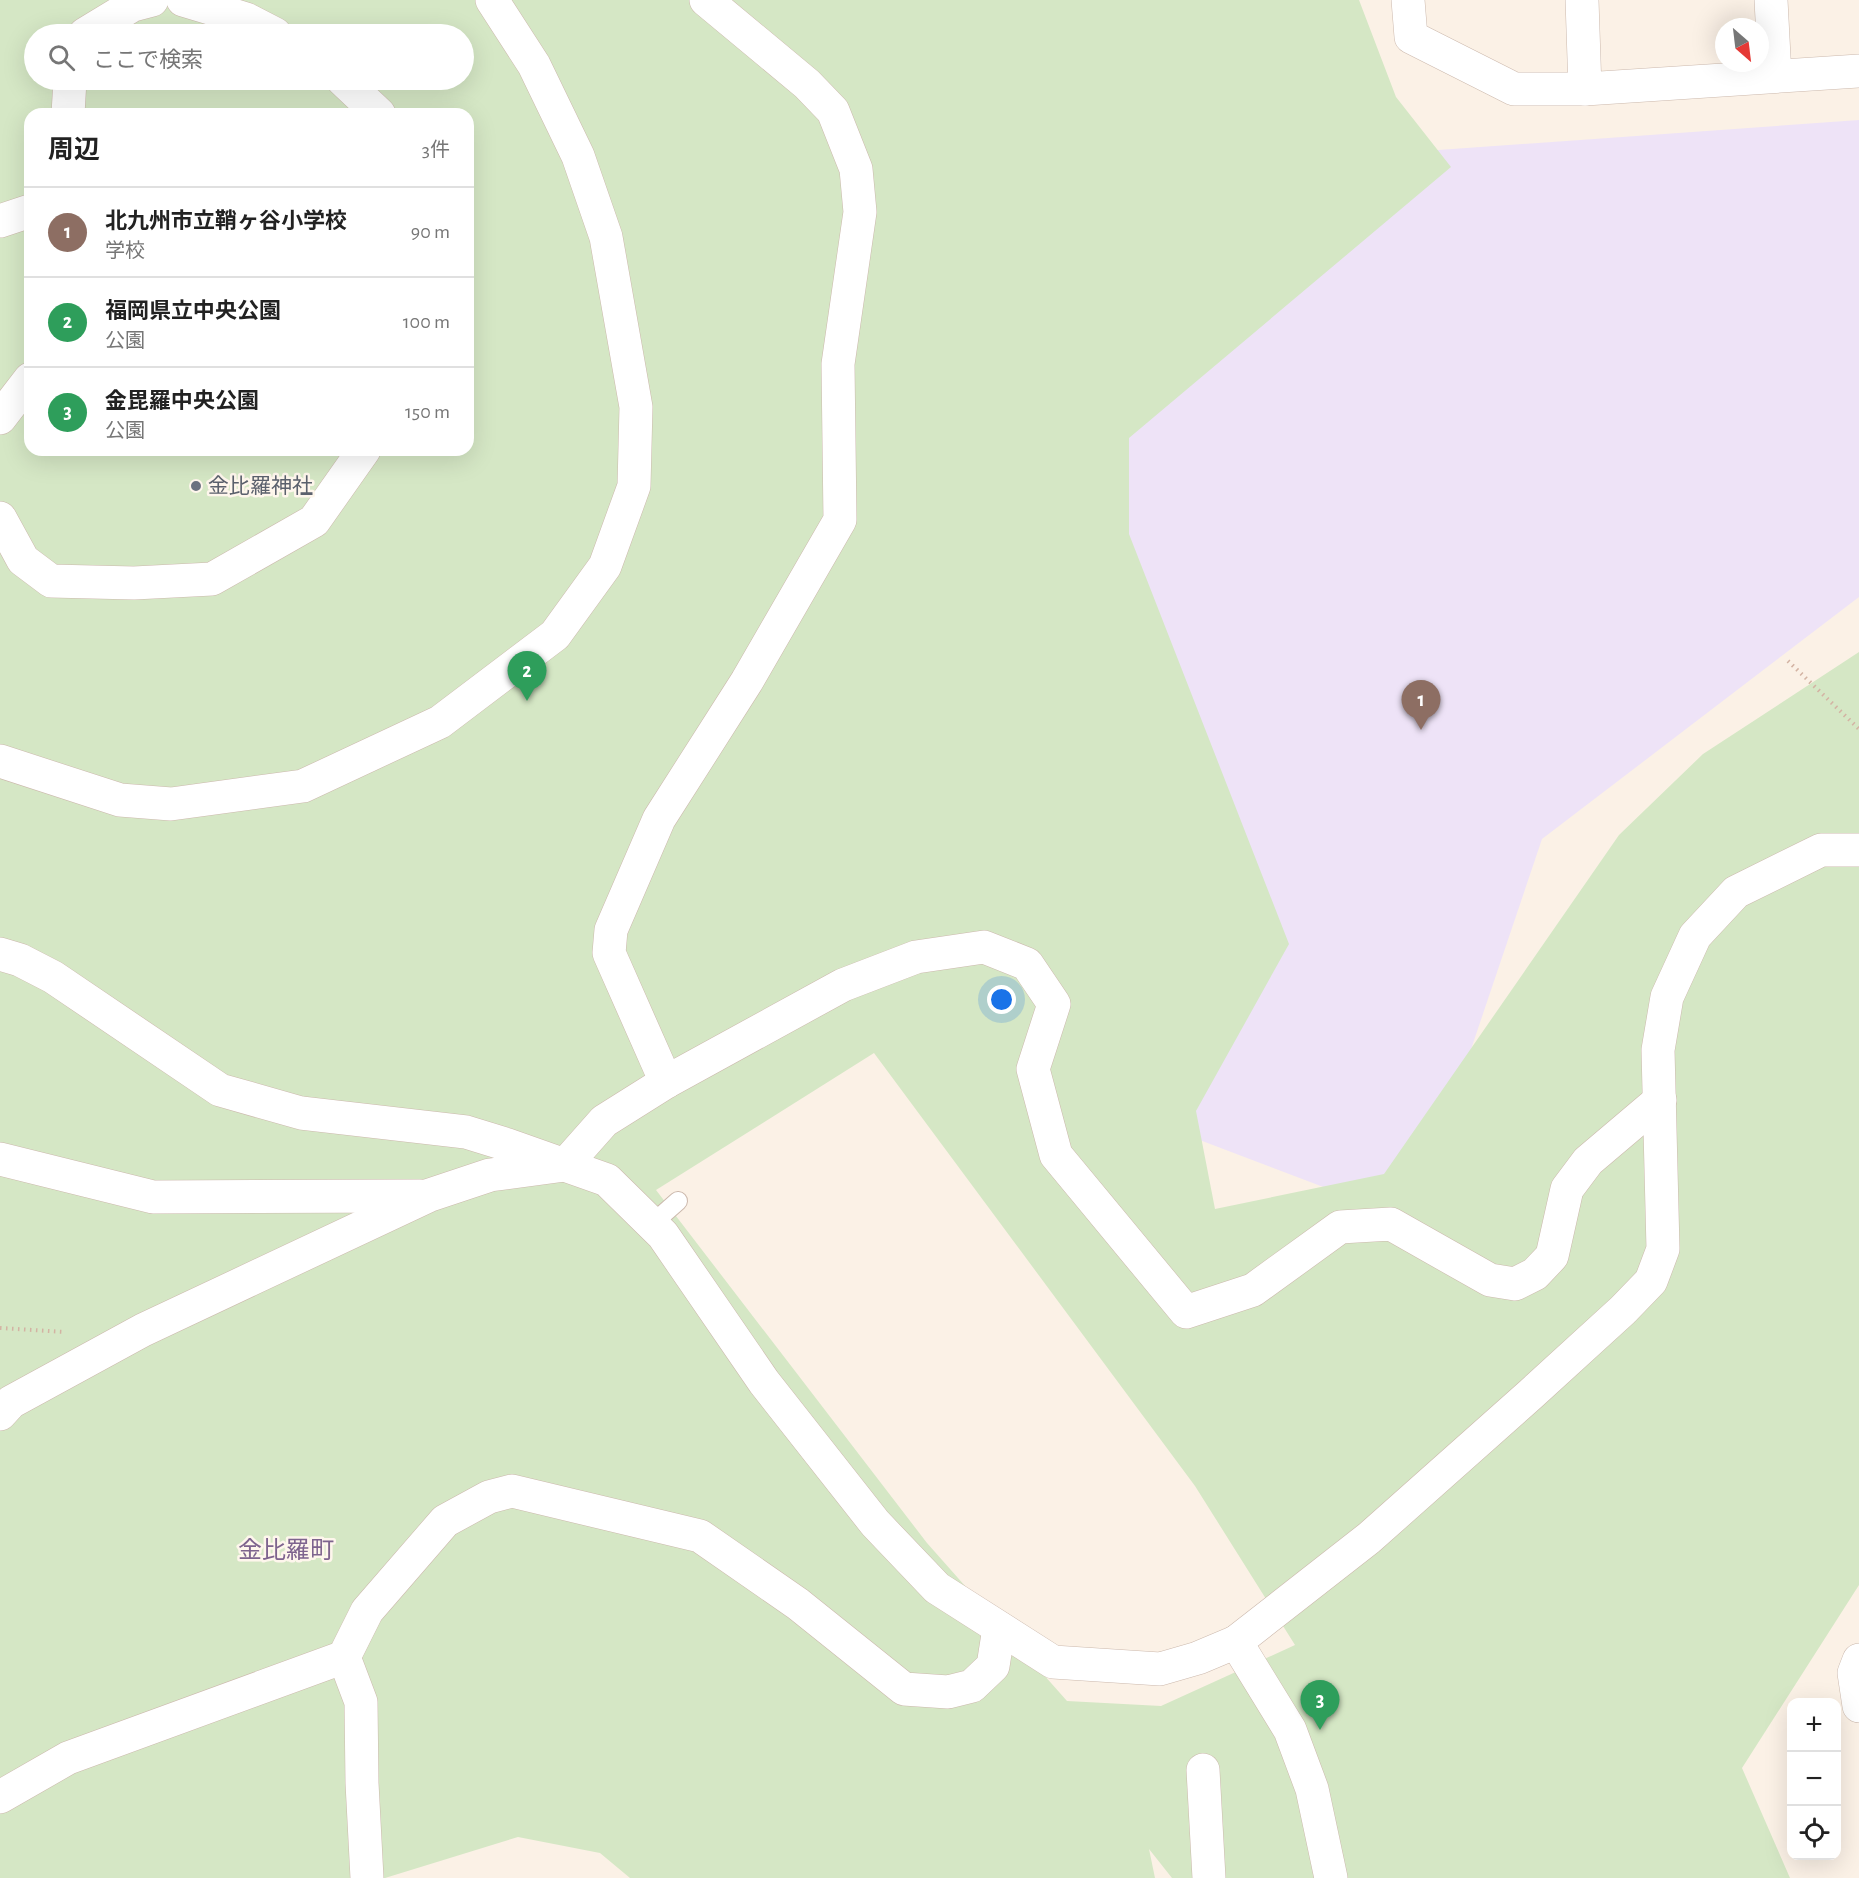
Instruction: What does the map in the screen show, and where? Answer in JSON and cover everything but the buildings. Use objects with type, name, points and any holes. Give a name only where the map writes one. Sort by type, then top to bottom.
[{"type":"street","points":[[101,24],[133,4],[152,0]]},
{"type":"street","points":[[183,0],[256,24]]},
{"type":"street","points":[[0,761],[120,800],[171,804],[303,786],[440,722],[555,635],[605,566],[634,486],[636,407],[606,237],[578,156],[534,65],[492,0]]},
{"type":"street","points":[[666,1082],[609,953],[610,930],[659,819],[747,681],[840,520],[838,364],[860,212],[856,169],[833,111],[807,84],[706,0]]},
{"type":"street","points":[[1408,0],[1411,37],[1514,89],[1584,89],[1859,71]]},
{"type":"street","points":[[1582,0],[1584,89]]},
{"type":"street","points":[[1771,0],[1775,76]]},
{"type":"street","points":[[68,108],[69,90]]},
{"type":"street","points":[[354,90],[373,108]]},
{"type":"street","points":[[0,221],[24,213]]},
{"type":"street","points":[[0,418],[24,387]]},
{"type":"street","points":[[0,518],[23,560],[51,581],[134,583],[212,579],[314,521],[360,456]]},
{"type":"street","points":[[0,954],[20,960],[53,977],[220,1090],[300,1113],[466,1132],[607,1180],[663,1235],[764,1382],[875,1523],[937,1588],[1053,1662],[1160,1669],[1198,1658],[1236,1642],[1370,1538],[1623,1310],[1651,1281],[1663,1249],[1658,1050],[1667,998],[1695,936],[1736,892],[1821,850],[1859,850]]},
{"type":"street","points":[[0,1414],[11,1402],[144,1330],[430,1196],[490,1175],[565,1165],[604,1121],[666,1082],[843,985],[916,957],[984,947],[1027,964],[1054,1004],[1033,1069],[1056,1155],[1186,1312],[1253,1290],[1340,1227],[1391,1224],[1490,1280],[1515,1284],[1535,1274],[1552,1256],[1567,1189],[1588,1161],[1660,1100]]},
{"type":"street","points":[[0,1160],[153,1197],[430,1196]]},
{"type":"street","points":[[0,1797],[68,1758],[344,1657],[367,1611],[445,1521],[489,1497],[513,1491],[700,1536],[798,1604],[904,1689],[948,1692],[972,1686],[993,1666],[999,1628]]},
{"type":"street","points":[[1236,1642],[1290,1730],[1312,1789],[1331,1878]]},
{"type":"street","points":[[344,1657],[361,1702],[367,1878]]},
{"type":"street","points":[[1859,1660],[1854,1673],[1859,1706]]},
{"type":"street","points":[[1203,1770],[1209,1878]]},
{"type":"lane","points":[[652,1224],[678,1201]]},
{"type":"path","points":[[1788,661],[1859,729]]},
{"type":"path","points":[[0,1328],[76,1333]]},
{"type":"shaded area","points":[[1859,120],[1859,597],[1542,839],[1413,1221],[1147,1120],[1072,411],[1396,153]]},
{"type":"green space","points":[[0,0],[1359,0],[1396,97],[1451,167],[1129,438],[1129,534],[1289,944],[1196,1111],[1215,1209],[1384,1174],[1619,835],[1703,754],[1859,652],[1859,1585],[1742,1768],[1790,1878],[1172,1878],[1149,1849],[1155,1878],[630,1878],[600,1853],[518,1837],[385,1878],[0,1878]],"holes":[[[874,1053],[1195,1486],[1295,1645],[1161,1706],[1067,1701],[927,1543],[656,1190]]]},
{"type":"place","name":"金比羅神社","points":[[196,486]]},
{"type":"place","name":"福岡県立中央公園","points":[[527,701]]},
{"type":"place","name":"北九州市立鞘ヶ谷小学校","points":[[1421,730]]},
{"type":"place","name":"金毘羅中央公園","points":[[1320,1730]]},
{"type":"district","name":"金比羅町","points":[[286,1551]]}]
